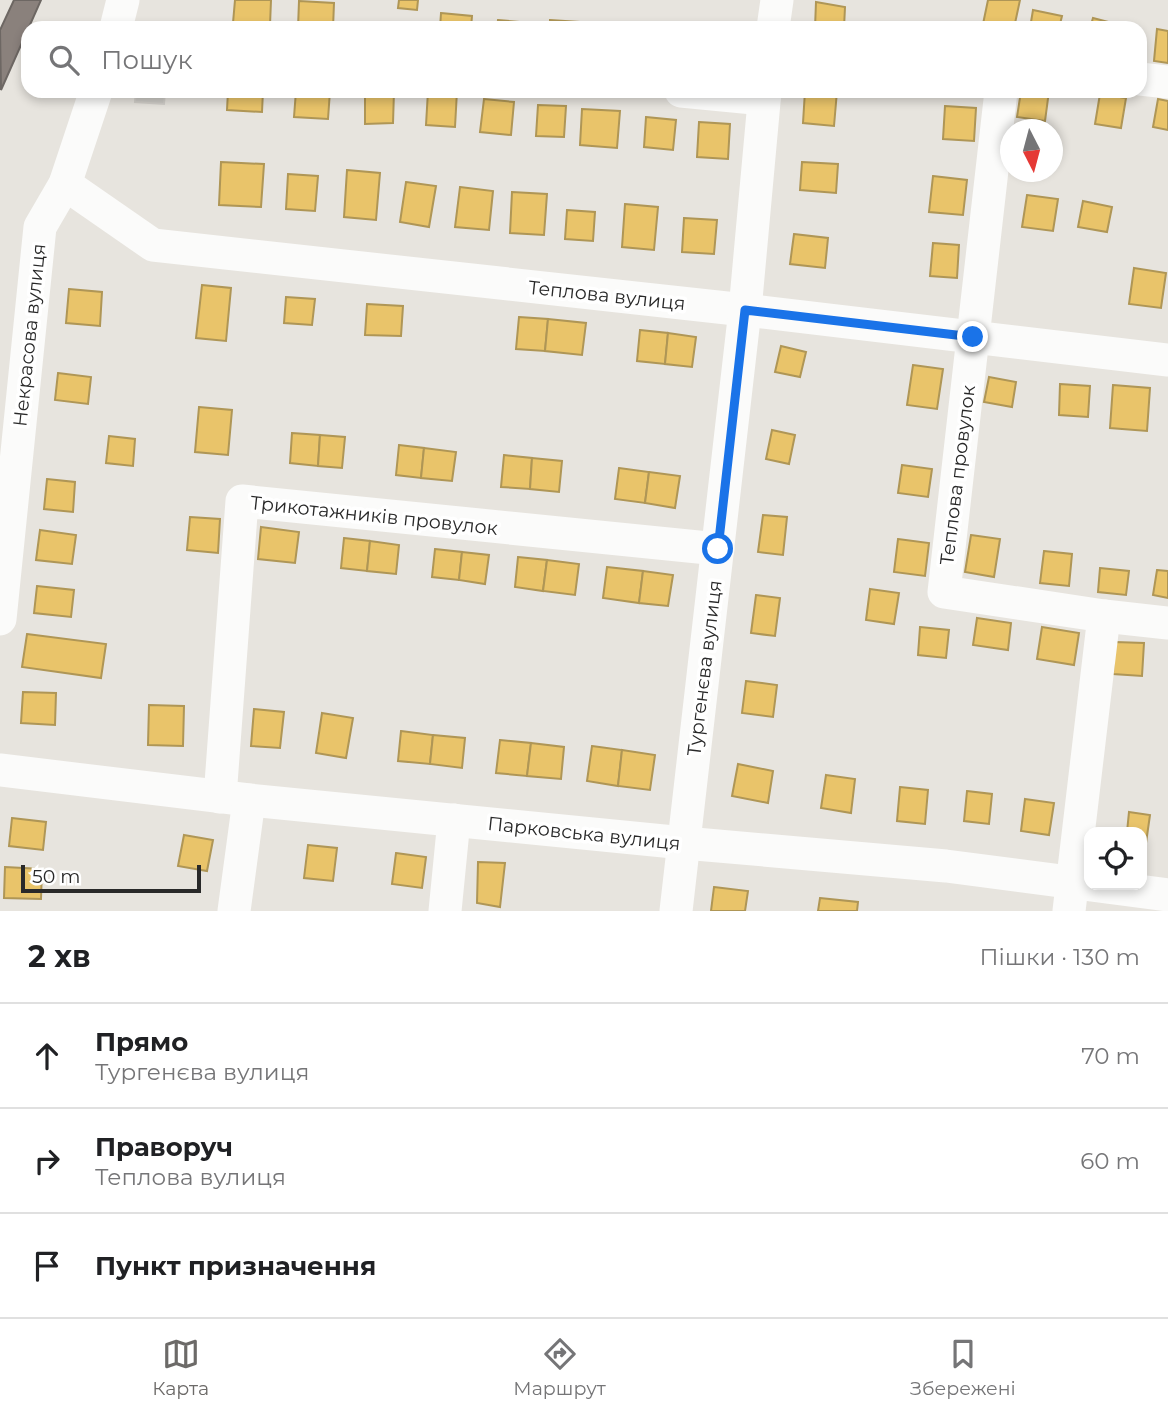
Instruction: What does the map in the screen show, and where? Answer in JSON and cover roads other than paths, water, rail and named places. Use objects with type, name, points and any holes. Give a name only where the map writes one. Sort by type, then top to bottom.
[{"type":"street","points":[[118,21],[123,0]]},
{"type":"street","points":[[774,21],[777,0]]},
{"type":"street","points":[[1147,80],[1168,82]]},
{"type":"street","name":"Некрасова вулиця","points":[[0,619],[40,226],[65,184],[94,98]]},
{"type":"street","name":"Тургенєва вулиця","points":[[676,911],[745,310],[765,98]]},
{"type":"street","name":"Теплова провулок","points":[[1000,98],[944,592],[1168,624]]},
{"type":"street","name":"Теплова вулиця","points":[[65,184],[153,246],[745,310],[1168,360]]},
{"type":"street","name":"Трикотажників провулок","points":[[234,798],[242,501],[718,549]]},
{"type":"street","points":[[1071,897],[1104,616]]},
{"type":"street","name":"Парковська вулиця","points":[[0,769],[234,798],[946,866],[1071,897],[1168,895]]},
{"type":"street","points":[[234,798],[234,911]]},
{"type":"street","points":[[445,911],[454,820]]}]
